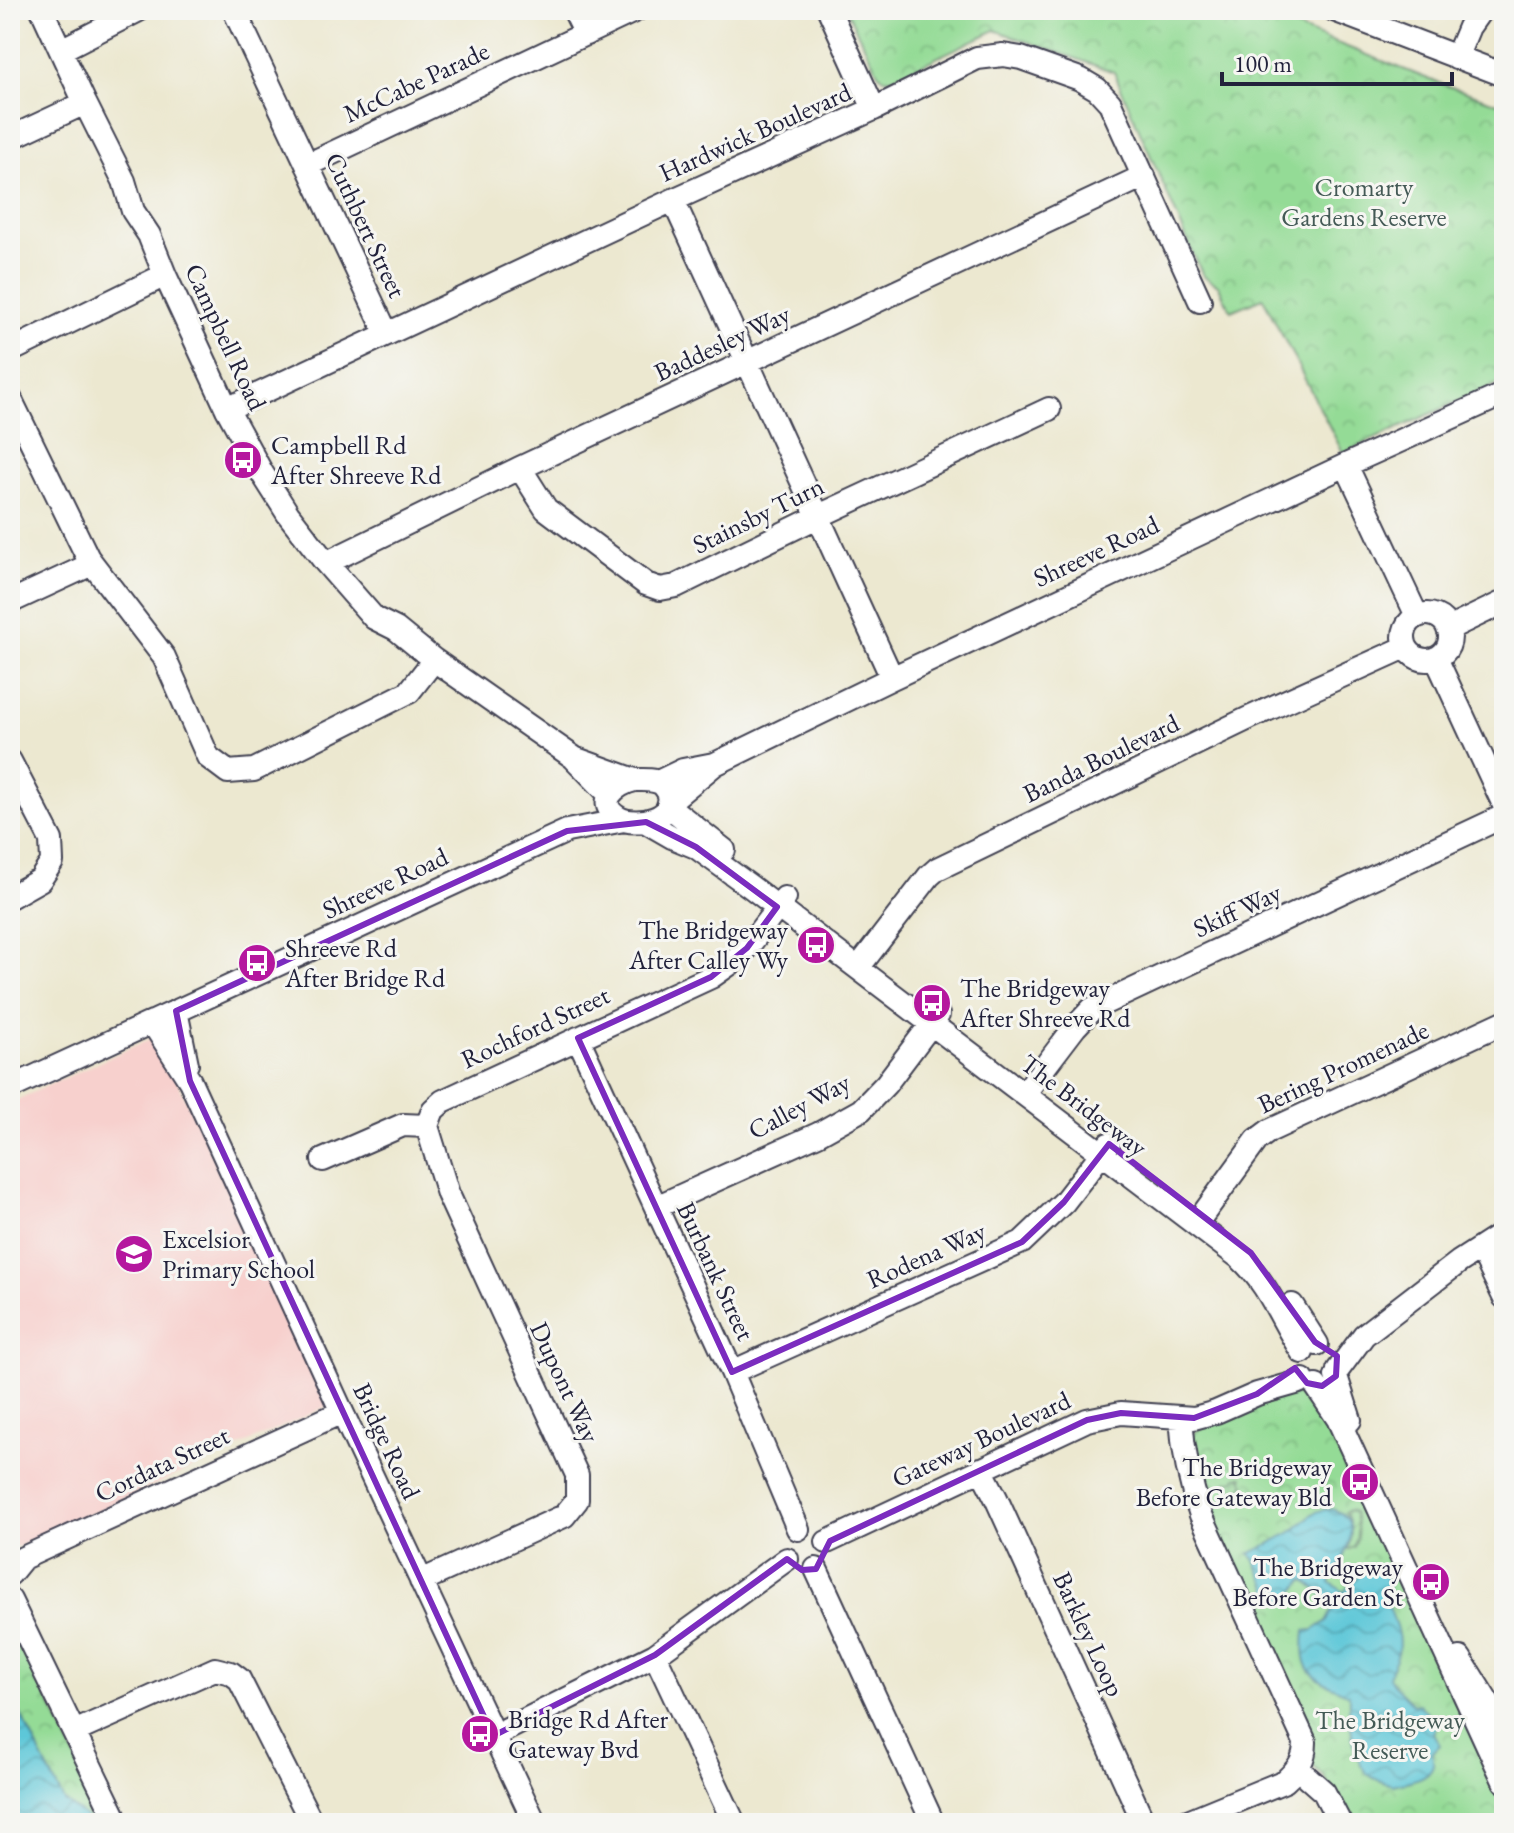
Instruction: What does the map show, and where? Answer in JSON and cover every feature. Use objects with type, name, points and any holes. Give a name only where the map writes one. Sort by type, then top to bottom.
[{"type":"street","name":"Campbell Road","points":[[42,10],[124,181],[133,211],[149,235],[227,409],[281,503],[326,563],[374,618],[396,629],[434,660],[573,757],[622,810]]},
{"type":"street","points":[[61,50],[139,10]]},
{"type":"street","name":"Cuthbert Street","points":[[234,10],[387,334]]},
{"type":"street","points":[[574,10],[586,34]]},
{"type":"street","name":"McCabe Parade","points":[[307,165],[636,10]]},
{"type":"street","points":[[829,10],[874,109]]},
{"type":"street","points":[[1334,10],[1504,75]]},
{"type":"street","points":[[1456,58],[1469,27],[1481,10]]},
{"type":"street","name":"Hardwick Boulevard","points":[[227,409],[874,109],[977,58],[1003,55],[1021,58],[1080,79],[1097,89],[1110,103],[1200,301]]},
{"type":"street","points":[[10,138],[85,103]]},
{"type":"street","name":"Baddesley Way","points":[[326,563],[520,468],[1144,176]]},
{"type":"street","points":[[673,200],[892,678]]},
{"type":"street","points":[[10,351],[165,275]]},
{"type":"street","name":"Shreeve Road","points":[[10,1088],[567,831],[622,810],[660,816],[669,804],[715,764],[1346,465],[1504,394]]},
{"type":"street","points":[[10,398],[92,564],[164,657],[208,757],[228,772],[254,770],[409,692],[434,660]]},
{"type":"street","name":"Stainsby Turn","points":[[520,468],[546,509],[646,584],[660,589],[676,586],[1049,409]]},
{"type":"street","points":[[1346,465],[1417,616]]},
{"type":"street","points":[[10,602],[92,564]]},
{"type":"street","points":[[1448,629],[1504,602]]},
{"type":"street","points":[[1417,616],[1436,616],[1448,629],[1448,646],[1436,658],[1417,658],[1406,647],[1405,629],[1417,616]]},
{"type":"street","name":"Banda Boulevard","points":[[862,963],[937,869],[1249,718],[1406,647]]},
{"type":"street","points":[[1436,658],[1504,805]]},
{"type":"street","name":"Campbell Road","points":[[573,757],[635,780]]},
{"type":"street","points":[[10,761],[51,840],[52,862],[40,880],[10,897]]},
{"type":"street","name":"Shreeve Road","points":[[622,810],[614,788],[623,783],[635,780],[658,782],[683,770],[715,764]]},
{"type":"street","points":[[658,782],[666,788],[669,804]]},
{"type":"street","name":"The Bridgeway","points":[[669,804],[781,903]]},
{"type":"street","name":"The Bridgeway","points":[[622,810],[696,847],[781,903],[1199,1220],[1251,1269],[1341,1396],[1351,1425],[1452,1644],[1488,1703],[1504,1740]]},
{"type":"street","name":"Skiff Way","points":[[1027,1089],[1092,1009],[1504,816]]},
{"type":"street","name":"Rochford Street","points":[[427,1126],[433,1110],[443,1101],[711,977],[747,948],[781,903]]},
{"type":"street","name":"Bridge Road","points":[[176,1011],[190,1081]]},
{"type":"street","name":"Calley Way","points":[[656,1207],[818,1134],[861,1110],[935,1020]]},
{"type":"street","name":"Bridge Road","points":[[152,1022],[190,1081],[531,1822]]},
{"type":"street","name":"Bering Promenade","points":[[1199,1220],[1257,1140],[1269,1131],[1504,1022]]},
{"type":"street","name":"Burbank Street","points":[[578,1038],[732,1372],[798,1529]]},
{"type":"street","points":[[323,1160],[403,1125],[427,1126]]},
{"type":"street","name":"Dupont Way","points":[[421,1581],[564,1516],[577,1500],[577,1475],[448,1194],[427,1126]]},
{"type":"street","name":"Rodena Way","points":[[732,1372],[1022,1242],[1064,1202],[1105,1149]]},
{"type":"street","name":"Gateway Boulevard","points":[[827,1542],[1087,1420],[1121,1413],[1194,1418],[1257,1394],[1317,1364],[1364,1335],[1459,1262],[1504,1233]]},
{"type":"street","points":[[1481,1249],[1504,1297]]},
{"type":"street","name":"The Bridgeway","points":[[1317,1364],[1338,1419],[1504,1781]]},
{"type":"street","name":"Cordata Street","points":[[10,1574],[23,1558],[342,1412]]},
{"type":"street","points":[[1181,1418],[1190,1485],[1201,1515],[1305,1742],[1305,1755],[1298,1769],[1285,1781],[1183,1823]]},
{"type":"street","name":"Barkley Loop","points":[[981,1469],[1144,1823]]},
{"type":"street","points":[[798,1529],[820,1532],[827,1542],[827,1557],[816,1569],[802,1570],[787,1559],[786,1544],[798,1529]]},
{"type":"street","points":[[493,1736],[655,1655],[787,1559]]},
{"type":"street","points":[[816,1569],[933,1823]]},
{"type":"street","points":[[10,1600],[118,1823]]},
{"type":"street","points":[[655,1655],[734,1823]]},
{"type":"street","points":[[74,1732],[215,1669],[231,1673],[239,1679],[312,1823]]},
{"type":"street","points":[[1298,1769],[1324,1792],[1340,1823]]},
{"type":"highlighted area","points":[[646,822],[696,847],[777,907],[747,948],[711,977],[578,1038],[732,1372],[1022,1242],[1064,1202],[1109,1144],[1251,1253],[1315,1342],[1337,1356],[1336,1376],[1322,1386],[1307,1383],[1295,1368],[1257,1394],[1194,1418],[1121,1413],[1087,1420],[830,1541],[816,1569],[802,1570],[787,1559],[655,1655],[493,1736],[190,1081],[176,1011],[567,831]]},
{"type":"shaded area","name":"Excelsior Primary School","points":[[156,1036],[330,1405],[18,1547],[10,1542],[10,1103]]},
{"type":"green space","name":"Cromarty Gardens Reserve","points":[[846,10],[1253,10],[1436,82],[1504,105],[1504,381],[1343,453],[1263,298],[1231,311],[1218,285],[1203,276],[1114,72],[995,30],[892,79],[884,78],[878,73]]},
{"type":"green space","name":"The Bridgeway Reserve","points":[[1297,1394],[1319,1401],[1504,1794],[1502,1823],[1351,1823],[1325,1778],[1311,1764],[1209,1515],[1190,1442],[1196,1431],[1203,1427],[1271,1399]]},
{"type":"green space","points":[[1237,1477],[1243,1477],[1244,1485],[1236,1491],[1233,1500],[1227,1497],[1225,1485]]},
{"type":"green space","points":[[1345,1512],[1354,1512],[1357,1534],[1354,1547],[1347,1550],[1350,1531]]},
{"type":"green space","points":[[10,1619],[107,1823],[10,1823]]},
{"type":"water","points":[[1331,1509],[1342,1514],[1349,1522],[1351,1531],[1346,1552],[1330,1582],[1344,1592],[1369,1564],[1383,1566],[1389,1591],[1386,1600],[1399,1639],[1389,1677],[1414,1705],[1419,1704],[1436,1727],[1433,1733],[1440,1745],[1433,1752],[1433,1765],[1426,1774],[1415,1780],[1393,1785],[1369,1775],[1355,1749],[1349,1694],[1317,1678],[1307,1665],[1305,1631],[1313,1630],[1327,1621],[1335,1604],[1304,1580],[1288,1599],[1282,1602],[1273,1599],[1249,1554],[1291,1532],[1313,1514]]},
{"type":"water","points":[[10,1693],[64,1801],[89,1823],[10,1823]]},
{"type":"place","name":"Campbell Rd After Shreeve Rd","points":[[243,460]]},
{"type":"place","name":"The Bridgeway After Calley Wy","points":[[816,945]]},
{"type":"place","name":"Shreeve Rd After Bridge Rd","points":[[257,963]]},
{"type":"place","name":"The Bridgeway After Shreeve Rd","points":[[932,1003]]},
{"type":"place","name":"Excelsior Primary School","points":[[134,1254]]},
{"type":"place","name":"The Bridgeway Before Gateway Bld","points":[[1360,1482]]},
{"type":"place","name":"The Bridgeway Before Garden St","points":[[1431,1582]]},
{"type":"place","name":"Bridge Rd After Gateway Bvd","points":[[480,1734]]}]
